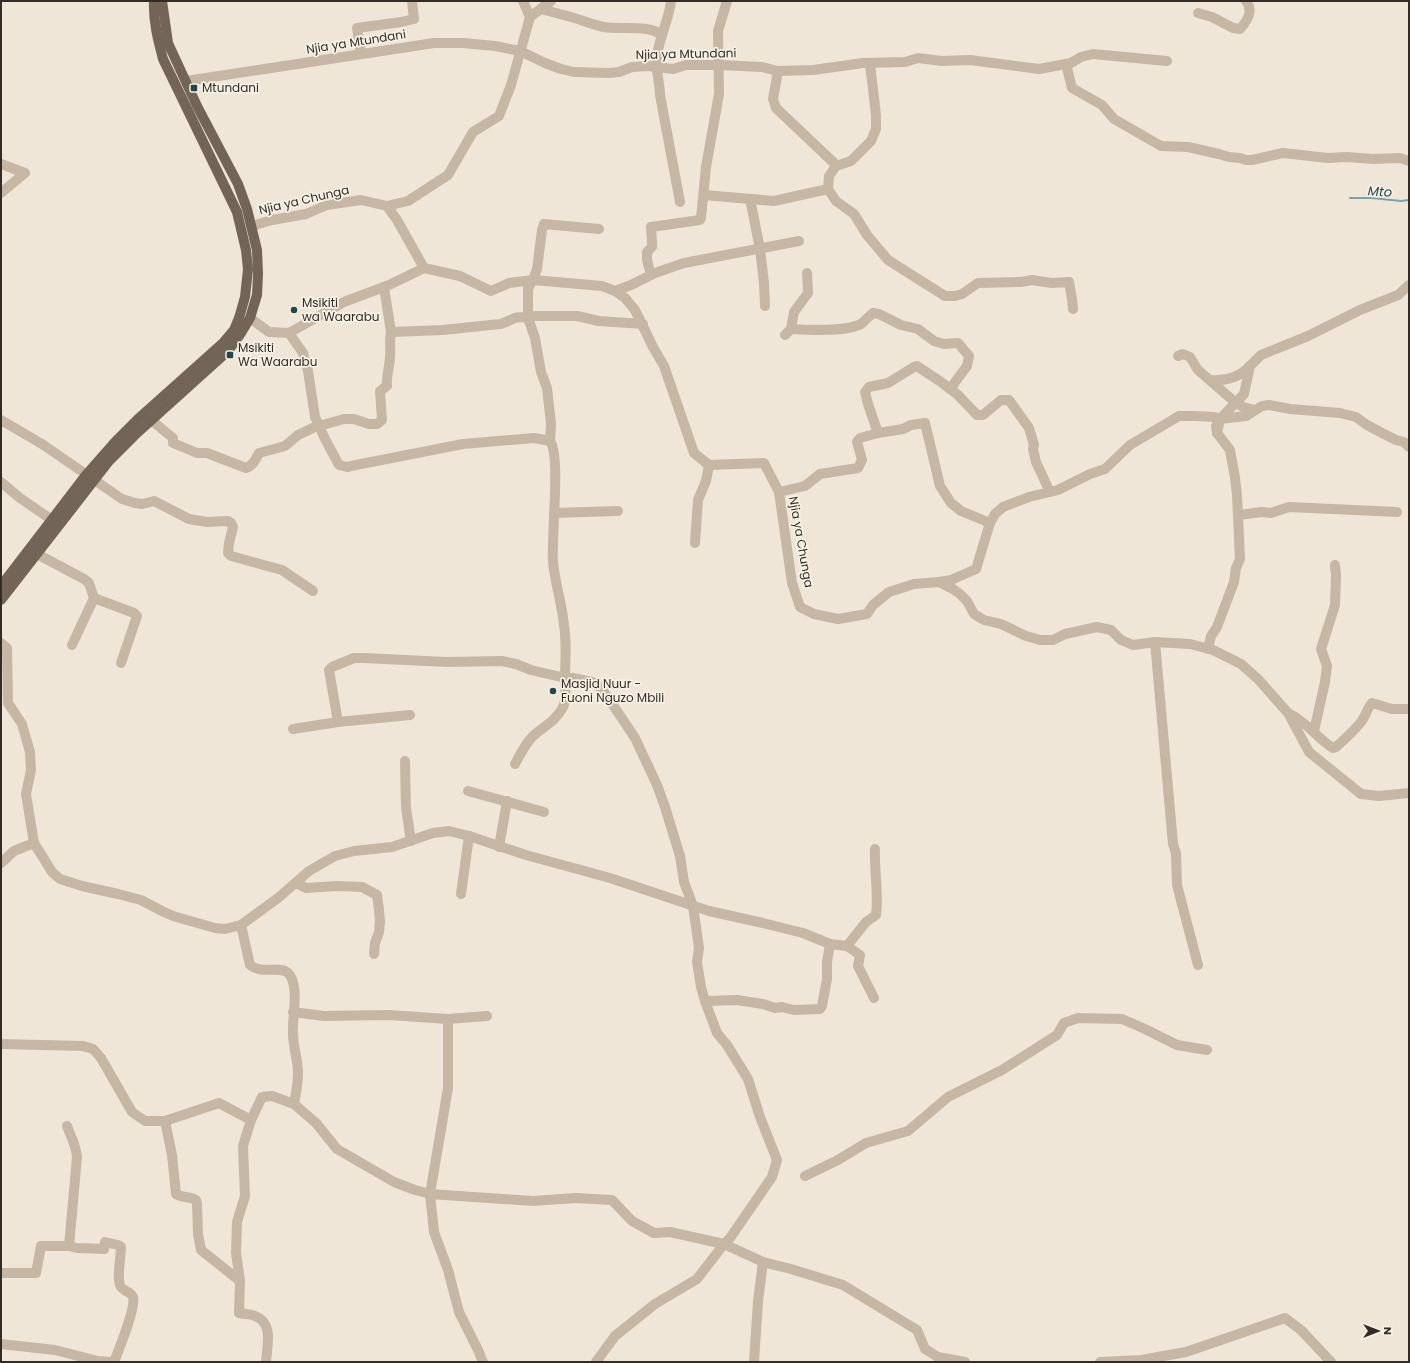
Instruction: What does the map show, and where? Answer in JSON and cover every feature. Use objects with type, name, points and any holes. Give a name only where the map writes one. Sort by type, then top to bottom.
[{"type":"main road","points":[[1,600],[37,554],[115,442],[138,419],[223,343],[234,330],[240,318],[246,290],[248,269],[246,250],[237,212],[163,59],[153,11],[154,1]]},
{"type":"main road","points":[[1,586],[52,520],[90,478],[109,462],[151,420],[228,351],[241,334],[250,318],[257,295],[257,250],[252,226],[238,184],[168,43],[162,1]]},
{"type":"street","points":[[361,54],[357,28],[414,19],[412,1]]},
{"type":"street","points":[[523,1],[530,17]]},
{"type":"street","points":[[424,268],[397,220],[387,206],[408,201],[448,176],[473,132],[499,116],[510,85],[530,17],[551,1]]},
{"type":"street","points":[[671,1],[670,12],[662,35],[657,57],[657,67],[660,83],[660,95],[680,202]]},
{"type":"street","points":[[651,276],[647,260],[647,252],[652,247],[651,227],[700,220],[701,218],[706,167],[719,94],[718,31],[727,1]]},
{"type":"street","points":[[1198,13],[1212,17],[1240,30],[1249,15],[1250,10],[1246,1]]},
{"type":"street","points":[[541,9],[593,24],[607,27],[647,30],[657,32],[662,35]]},
{"type":"street","name":"Njia ya Mtundani","points":[[186,81],[434,43],[495,46],[520,51],[545,63],[574,72],[609,74],[632,67],[647,66],[673,69],[686,65],[719,64],[762,67],[778,71],[813,70],[834,66],[905,62],[918,58],[942,61],[970,60],[1039,69],[1070,63],[1081,57],[1093,54],[1167,61]]},
{"type":"street","points":[[870,64],[876,115],[876,129],[871,141],[852,161],[836,166],[829,176],[828,189],[836,201],[854,214],[867,235],[888,260],[945,296],[962,294],[978,283],[1021,282],[1032,280],[1052,283],[1069,282],[1073,309]]},
{"type":"street","points":[[1066,64],[1072,88],[1102,105],[1114,119],[1161,146],[1188,147],[1246,160],[1283,153],[1328,158],[1400,158],[1409,161]]},
{"type":"street","points":[[778,71],[773,99],[776,108],[836,166]]},
{"type":"street","points":[[1,164],[25,173],[1,193]]},
{"type":"street","points":[[704,195],[774,202],[828,189]]},
{"type":"street","points":[[750,199],[760,249],[766,306]]},
{"type":"street","name":"Njia ya Chunga","points":[[252,226],[272,220],[306,214],[327,205],[361,200],[387,206]]},
{"type":"street","points":[[515,764],[532,737],[550,724],[563,706],[565,698],[565,631],[553,562],[554,456],[550,441],[551,424],[547,388],[541,372],[535,338],[528,318],[528,288],[537,269],[544,224],[599,229]]},
{"type":"street","points":[[615,291],[655,273],[684,263],[799,241]]},
{"type":"street","points":[[250,318],[269,332],[289,333],[344,302],[384,287],[424,268],[460,276],[491,290],[509,283],[533,280],[602,286],[615,291],[625,298],[632,306],[643,324],[653,347],[664,366],[694,453],[710,465],[698,500],[695,543]]},
{"type":"street","points":[[807,273],[808,293],[794,312],[788,332],[845,328],[861,324],[873,313],[879,314],[901,325],[918,330],[934,341],[944,344],[958,343],[969,356],[967,366],[950,389]]},
{"type":"street","points":[[1211,380],[1221,381],[1233,378],[1244,372],[1261,355],[1308,336],[1360,310],[1398,295],[1409,285]]},
{"type":"street","points":[[151,420],[172,438],[173,443],[197,452],[207,453],[246,468],[250,467],[259,453],[285,446],[298,435],[320,425],[344,419],[354,419],[369,424],[377,424],[382,420],[380,392],[387,386],[386,378],[390,356],[389,341],[391,332],[384,287]]},
{"type":"street","points":[[391,332],[443,330],[507,323],[517,317],[528,318],[532,316],[577,316],[599,321],[643,324]]},
{"type":"street","points":[[289,333],[303,353],[308,371],[315,418],[320,425],[325,439],[339,465],[347,467],[463,444],[534,438],[550,441]]},
{"type":"street","points":[[1178,356],[1184,354],[1190,357],[1198,370],[1236,402],[1243,407],[1254,410]]},
{"type":"street","points":[[878,433],[865,392],[869,387],[888,383],[917,366],[958,395],[977,415],[983,415],[1001,400],[1009,400],[1029,428],[1034,445],[1033,449],[1036,462],[1050,492]]},
{"type":"street","points":[[1208,649],[1211,636],[1217,627],[1234,582],[1236,568],[1240,559],[1239,515],[1236,484],[1230,450],[1217,432],[1217,418],[1244,394],[1250,366]]},
{"type":"street","points":[[939,582],[951,580],[976,569],[990,523],[995,514],[1003,507],[1029,497],[1058,490],[1090,474],[1105,469],[1130,445],[1179,416],[1217,418],[1246,416],[1262,406],[1269,405],[1302,410],[1340,413],[1356,417],[1382,433],[1404,442],[1409,447]]},
{"type":"street","points":[[1,420],[42,444],[122,499],[142,504],[154,501],[189,519],[206,522],[228,521],[233,527],[228,553],[231,556],[282,570],[313,591]]},
{"type":"street","points":[[779,492],[804,486],[820,474],[858,468],[862,460],[856,442],[860,438],[925,423],[940,486],[951,503],[961,511],[990,523]]},
{"type":"street","name":"Njia ya Chunga","points":[[710,465],[764,463],[779,492],[792,583],[800,607],[814,614],[838,619],[867,614],[873,604],[890,592],[914,584],[939,582]]},
{"type":"street","points":[[1,482],[20,498],[52,520]]},
{"type":"street","points":[[1239,515],[1262,512],[1271,513],[1289,506],[1397,512]]},
{"type":"street","points":[[554,513],[618,511]]},
{"type":"street","points":[[37,554],[89,584],[94,598],[72,645]]},
{"type":"street","points":[[1314,731],[1327,666],[1321,649],[1335,605],[1335,564]]},
{"type":"street","points":[[939,582],[960,594],[974,614],[984,620],[1001,624],[1040,640],[1053,640],[1065,634],[1097,627],[1111,630],[1121,640],[1132,645],[1155,642],[1190,644],[1208,649],[1241,664],[1258,679],[1288,712],[1309,752],[1361,794],[1379,796],[1409,793]]},
{"type":"street","points":[[94,598],[134,613],[137,616],[121,663]]},
{"type":"street","points":[[1155,642],[1173,844],[1176,853],[1177,885],[1198,966]]},
{"type":"street","points":[[1,643],[7,648],[8,703],[22,724],[30,752],[31,770],[26,794],[34,843],[52,872],[60,879],[82,886],[141,900],[162,912],[215,928],[225,929],[241,925],[269,905],[309,871],[334,856],[354,851],[392,847],[433,833],[449,831],[526,855],[592,872],[709,911],[803,932],[830,944],[847,946],[860,955],[858,966],[874,998]]},
{"type":"street","points":[[338,722],[329,670],[332,667],[354,658],[396,658],[447,662],[502,661],[565,678],[585,680],[592,682],[601,688],[635,738],[657,785],[680,856],[684,882],[693,906],[699,948],[697,962],[705,1001],[717,1033],[728,1045],[748,1080],[777,1160],[772,1177],[730,1238],[697,1279],[655,1304],[615,1336],[596,1362]]},
{"type":"street","points":[[1288,712],[1301,720],[1325,743],[1333,748],[1336,747],[1363,720],[1368,707],[1372,703],[1392,709],[1409,709]]},
{"type":"street","points":[[293,729],[338,722],[410,715]]},
{"type":"street","points":[[405,761],[406,808],[411,841]]},
{"type":"street","points":[[468,791],[544,812]]},
{"type":"street","points":[[499,847],[507,801]]},
{"type":"street","points":[[461,894],[469,836]]},
{"type":"street","points":[[1,863],[14,851],[34,843]]},
{"type":"street","points":[[847,946],[866,922],[876,915],[877,905],[874,866],[875,849]]},
{"type":"street","points":[[296,883],[306,888],[337,886],[362,887],[376,895],[380,922],[374,954]]},
{"type":"street","points":[[241,925],[250,965],[255,969],[284,970],[290,974],[293,980],[295,994],[292,1033],[298,1074],[294,1104]]},
{"type":"street","points":[[705,1001],[738,1000],[763,1004],[775,1008],[782,1007],[794,1010],[820,1009],[828,979],[827,962],[830,944]]},
{"type":"street","points":[[293,1012],[324,1016],[389,1015],[448,1019],[487,1016]]},
{"type":"street","points":[[805,1176],[838,1160],[866,1142],[908,1131],[948,1097],[1002,1070],[1057,1035],[1064,1023],[1078,1018],[1122,1019],[1177,1046],[1208,1050]]},
{"type":"street","points":[[448,1019],[448,1088],[430,1194],[434,1232],[448,1270],[459,1312],[483,1362]]},
{"type":"street","points":[[1,1044],[83,1046],[93,1049],[101,1058],[132,1112],[145,1121],[165,1121],[219,1103],[251,1120]]},
{"type":"street","points":[[266,1362],[268,1334],[267,1326],[262,1320],[255,1316],[239,1313],[240,1281],[236,1253],[237,1222],[245,1196],[243,1146],[251,1120],[262,1097],[272,1096],[294,1104],[316,1123],[337,1149],[394,1182],[430,1194],[533,1201],[576,1198],[612,1200],[632,1221],[654,1233],[670,1232],[724,1244],[763,1262],[843,1285],[917,1330],[925,1349],[938,1357],[965,1362]]},
{"type":"street","points":[[165,1121],[172,1155],[176,1194],[181,1197],[191,1197],[196,1200],[198,1234],[202,1250],[240,1281]]},
{"type":"street","points":[[67,1126],[76,1146],[77,1157],[69,1246]]},
{"type":"street","points":[[1,1273],[36,1273],[41,1246],[69,1246],[77,1248],[104,1249],[105,1242],[121,1247],[119,1283],[123,1289],[131,1294],[133,1297],[133,1304],[125,1333],[114,1362]]},
{"type":"street","points":[[754,1362],[758,1301],[763,1262]]},
{"type":"street","points":[[1100,1362],[1141,1360],[1186,1352],[1285,1318],[1301,1330],[1331,1362]]},
{"type":"street","points":[[1,1344],[55,1350],[98,1361],[111,1362]]},
{"type":"waterway","name":"Mto","points":[[1350,198],[1372,198],[1401,201],[1409,200]]},
{"type":"place","name":"Mtundani","points":[[194,88]]},
{"type":"place","name":"Msikiti wa Waarabu","points":[[294,310]]},
{"type":"place","name":"Msikiti Wa Waarabu","points":[[230,355]]},
{"type":"place","name":"Masjid Nuur - Fuoni Nguzo Mbili","points":[[553,691]]}]
